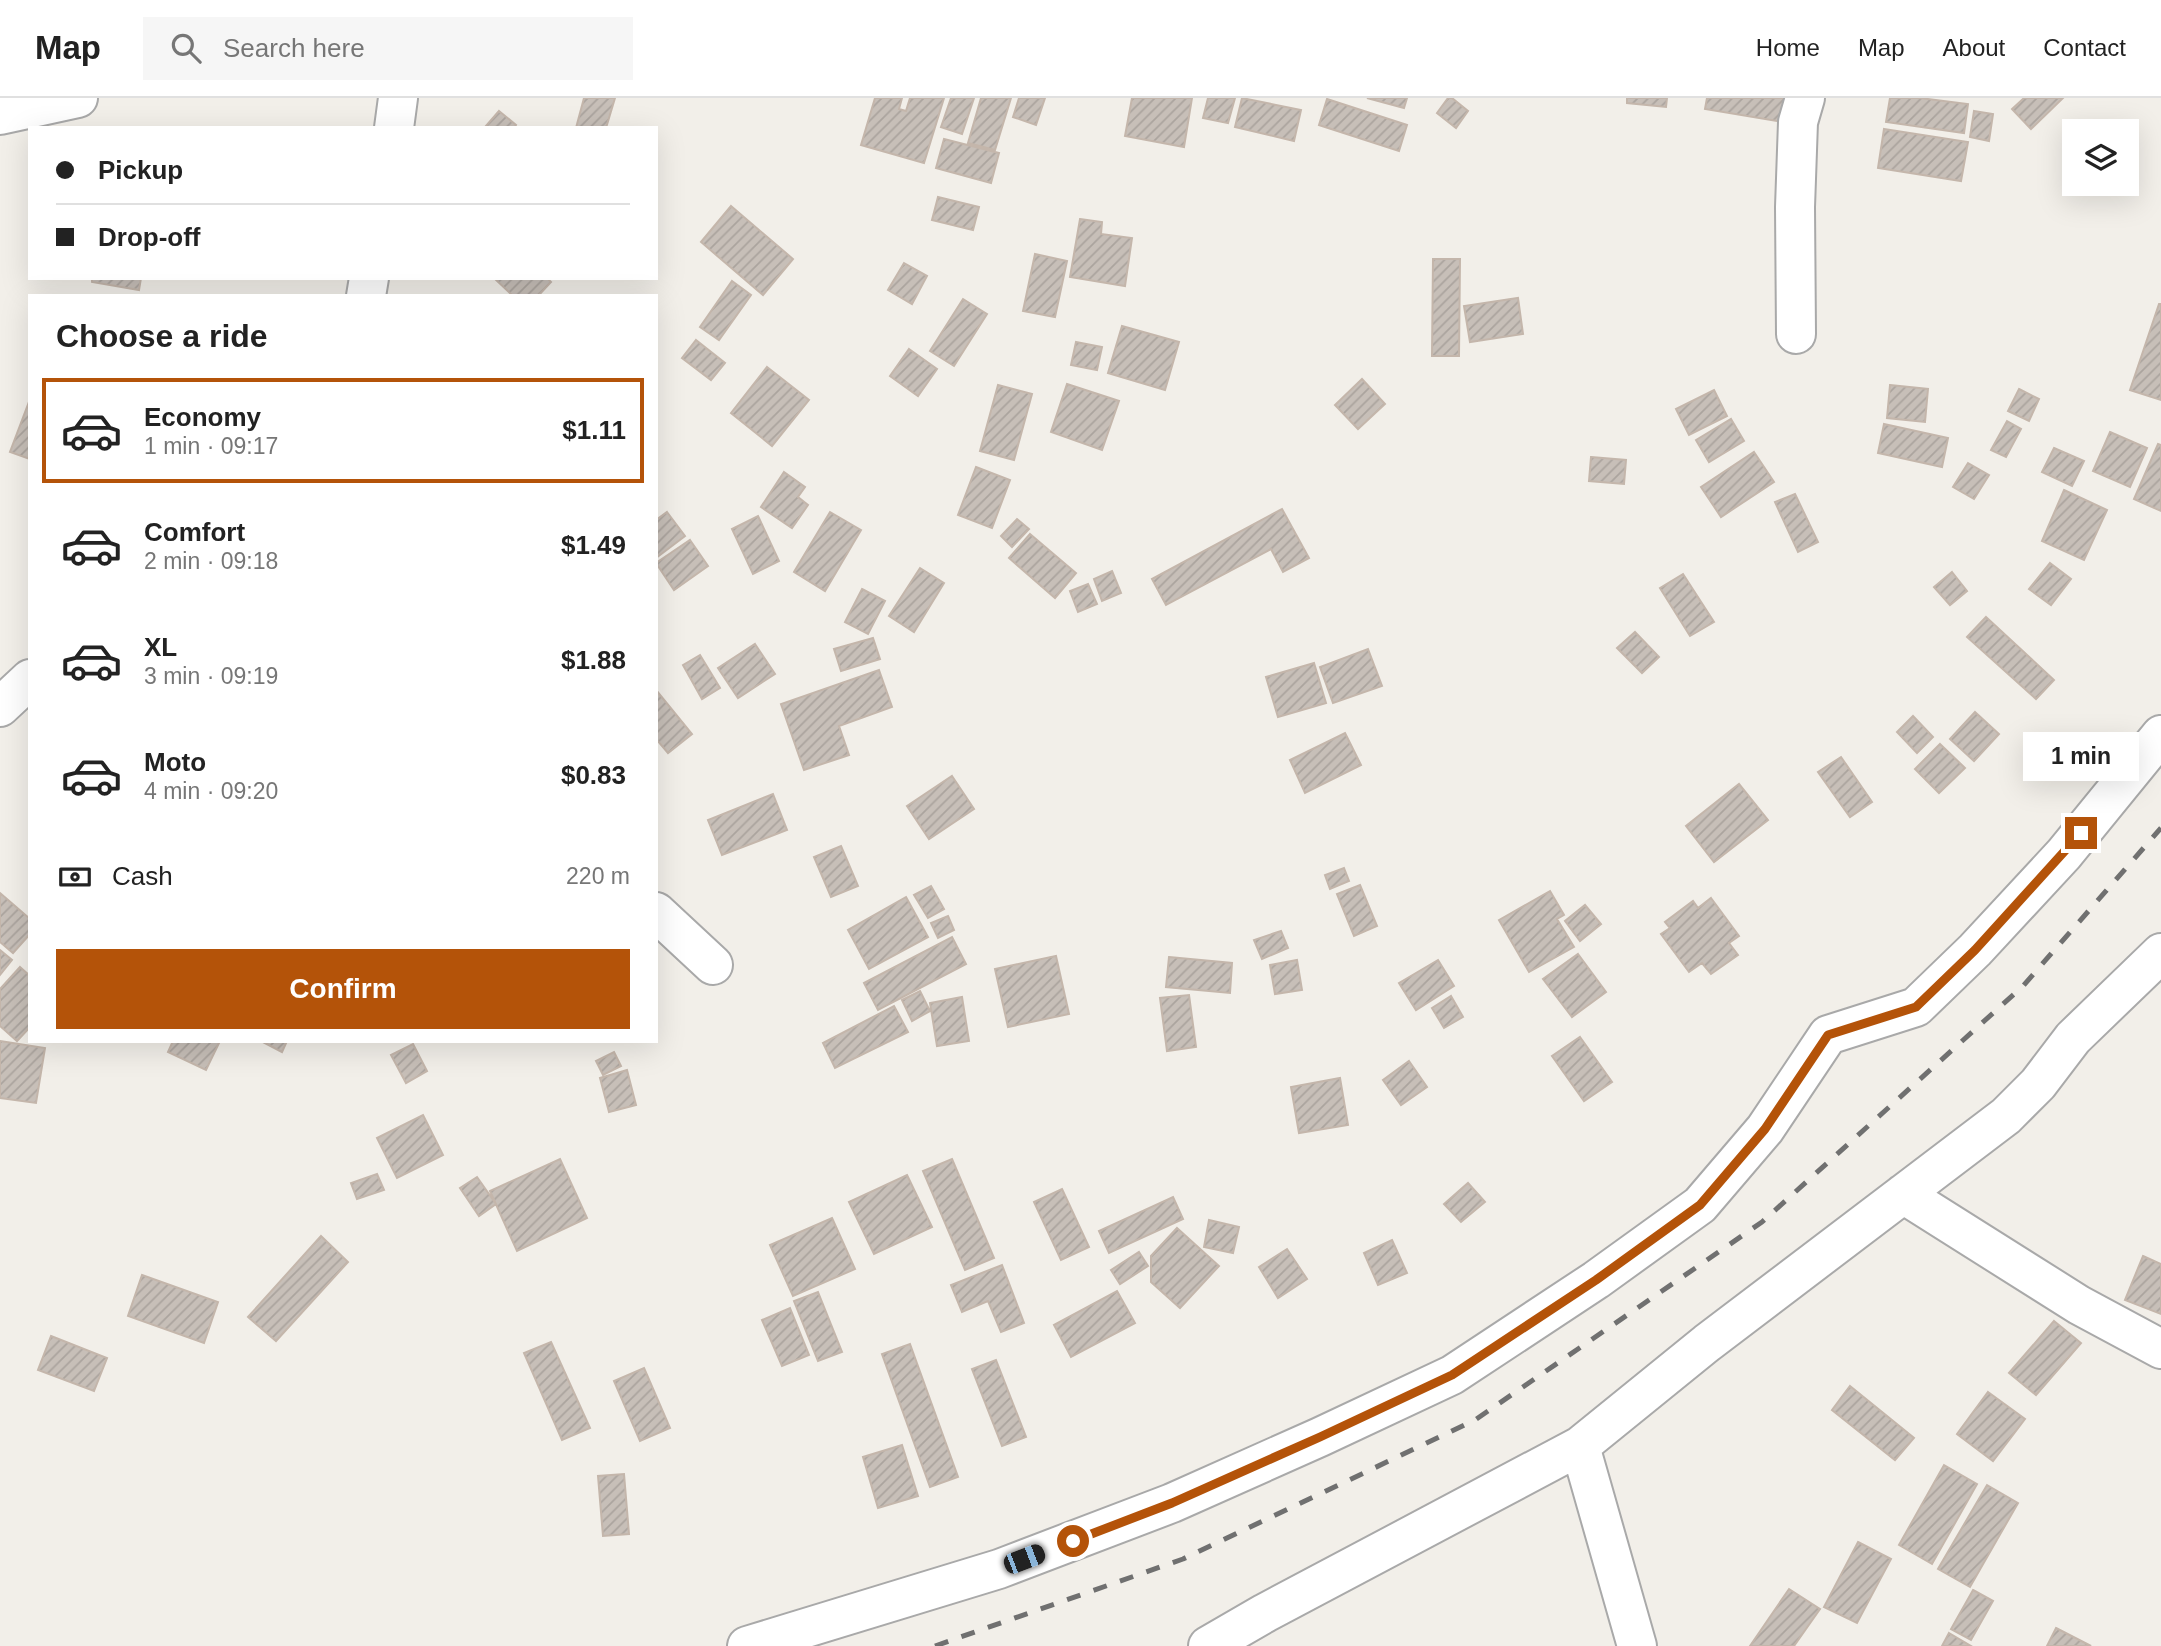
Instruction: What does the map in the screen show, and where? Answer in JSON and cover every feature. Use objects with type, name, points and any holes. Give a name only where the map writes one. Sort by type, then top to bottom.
[{"type":"street","points":[[0,114],[78,98]]},
{"type":"street","points":[[394,126],[398,98]]},
{"type":"street","points":[[1796,334],[1795,207],[1798,122],[1805,98]]},
{"type":"street","points":[[0,707],[28,681]]},
{"type":"street","points":[[747,1646],[999,1569],[1172,1503],[1452,1375],[1596,1280],[1700,1205],[1765,1129],[1828,1035],[1916,1007],[1975,950],[2064,854],[2161,734]]},
{"type":"street","points":[[658,914],[713,965]]},
{"type":"street","points":[[1208,1646],[1580,1446],[1707,1342],[2006,1116],[2038,1084],[2073,1038],[2161,953]]},
{"type":"street","points":[[1903,1194],[2079,1305],[2161,1349]]},
{"type":"street","points":[[1580,1446],[1637,1646]]},
{"type":"building","points":[[584,98],[615,98],[607,126],[577,126]]},
{"type":"building","points":[[875,98],[902,98],[899,109],[906,111],[910,98],[944,98],[924,163],[861,145]]},
{"type":"building","points":[[951,98],[974,98],[962,134],[941,127]]},
{"type":"building","points":[[981,98],[1011,98],[995,150],[968,143]]},
{"type":"building","points":[[1019,98],[1045,98],[1036,125],[1013,117]]},
{"type":"building","points":[[1132,98],[1192,98],[1184,147],[1125,136]]},
{"type":"building","points":[[1208,98],[1235,98],[1228,123],[1203,118]]},
{"type":"building","points":[[1242,98],[1301,110],[1294,141],[1235,127]]},
{"type":"building","points":[[1367,98],[1407,98],[1404,108]]},
{"type":"building","points":[[1448,98],[1452,98],[1468,111],[1456,128],[1437,113]]},
{"type":"building","points":[[1627,98],[1667,98],[1666,107],[1627,103]]},
{"type":"building","points":[[1707,98],[1787,98],[1783,122],[1705,109]]},
{"type":"building","points":[[1890,98],[1920,98],[1968,104],[1964,133],[1886,122]]},
{"type":"building","points":[[2024,98],[2063,98],[2031,129],[2012,109]]},
{"type":"building","points":[[1327,99],[1407,125],[1399,151],[1319,125]]},
{"type":"building","points":[[499,111],[516,125],[515,126],[486,126]]},
{"type":"building","points":[[1974,111],[1993,114],[1989,141],[1970,137]]},
{"type":"building","points":[[1884,129],[1968,142],[1961,181],[1878,168]]},
{"type":"building","points":[[944,139],[999,153],[991,183],[936,168]]},
{"type":"building","points":[[938,197],[979,207],[973,230],[932,220]]},
{"type":"building","points":[[731,206],[793,259],[763,295],[701,242]]},
{"type":"building","points":[[1080,219],[1102,222],[1101,234],[1132,238],[1125,286],[1070,277]]},
{"type":"building","points":[[1035,254],[1067,261],[1055,317],[1023,311]]},
{"type":"building","points":[[1433,259],[1460,259],[1459,356],[1432,356]]},
{"type":"building","points":[[904,263],[927,276],[912,304],[888,290]]},
{"type":"building","points":[[92,280],[141,280],[139,290]]},
{"type":"building","points":[[496,280],[551,282],[540,294],[511,294]]},
{"type":"building","points":[[732,281],[751,295],[719,340],[700,327]]},
{"type":"building","points":[[1518,298],[1523,334],[1470,342],[1464,306]]},
{"type":"building","points":[[963,299],[987,314],[954,366],[930,351]]},
{"type":"building","points":[[2161,304],[2161,400],[2130,390]]},
{"type":"building","points":[[1122,326],[1179,342],[1165,390],[1108,373]]},
{"type":"building","points":[[696,340],[725,363],[711,380],[682,358]]},
{"type":"building","points":[[1076,342],[1102,347],[1097,370],[1071,365]]},
{"type":"building","points":[[909,349],[937,369],[918,396],[890,376]]},
{"type":"building","points":[[767,367],[809,400],[772,446],[731,413]]},
{"type":"building","points":[[1362,379],[1385,404],[1358,429],[1335,405]]},
{"type":"building","points":[[1067,384],[1119,401],[1102,450],[1051,432]]},
{"type":"building","points":[[998,385],[1032,394],[1014,460],[980,451]]},
{"type":"building","points":[[1890,385],[1928,389],[1925,422],[1887,418]]},
{"type":"building","points":[[2019,389],[2039,399],[2029,421],[2008,411]]},
{"type":"building","points":[[1714,390],[1727,416],[1689,435],[1676,409]]},
{"type":"building","points":[[28,404],[28,458],[10,452]]},
{"type":"building","points":[[1731,419],[1744,441],[1709,462],[1696,440]]},
{"type":"building","points":[[2007,421],[2021,429],[2006,457],[1991,450]]},
{"type":"building","points":[[1884,424],[1948,438],[1942,467],[1878,453]]},
{"type":"building","points":[[2110,432],[2147,448],[2130,487],[2093,471]]},
{"type":"building","points":[[2158,444],[2161,445],[2161,511],[2134,499]]},
{"type":"building","points":[[2054,448],[2084,461],[2072,486],[2042,472]]},
{"type":"building","points":[[1754,452],[1774,482],[1721,517],[1701,487]]},
{"type":"building","points":[[1591,457],[1626,460],[1624,484],[1589,481]]},
{"type":"building","points":[[1968,463],[1989,475],[1974,499],[1953,487]]},
{"type":"building","points":[[976,467],[1010,480],[992,528],[958,515]]},
{"type":"building","points":[[784,472],[805,487],[798,497],[808,505],[792,528],[761,507]]},
{"type":"building","points":[[2064,490],[2107,510],[2084,560],[2042,541]]},
{"type":"building","points":[[1795,494],[1818,542],[1798,552],[1775,502]]},
{"type":"building","points":[[1282,509],[1309,558],[1283,572],[1271,549],[1166,605],[1152,579]]},
{"type":"building","points":[[667,512],[685,536],[658,556],[658,519]]},
{"type":"building","points":[[830,512],[861,530],[825,591],[794,572]]},
{"type":"building","points":[[758,516],[779,561],[753,574],[732,529]]},
{"type":"building","points":[[1017,519],[1029,529],[1012,547],[1001,536]]},
{"type":"building","points":[[1030,534],[1076,573],[1055,598],[1009,558]]},
{"type":"building","points":[[690,540],[708,566],[674,590],[658,566],[658,562]]},
{"type":"building","points":[[2050,563],[2071,579],[2051,605],[2029,589]]},
{"type":"building","points":[[920,568],[944,583],[914,632],[889,616]]},
{"type":"building","points":[[1112,571],[1121,593],[1102,601],[1094,579]]},
{"type":"building","points":[[1952,572],[1967,591],[1950,605],[1934,587]]},
{"type":"building","points":[[1683,574],[1714,622],[1690,636],[1660,588]]},
{"type":"building","points":[[1088,584],[1097,604],[1078,612],[1070,591]]},
{"type":"building","points":[[862,589],[885,601],[868,634],[845,622]]},
{"type":"building","points":[[1986,617],[2054,680],[2036,699],[1967,637]]},
{"type":"building","points":[[1635,632],[1659,657],[1642,673],[1617,648]]},
{"type":"building","points":[[873,638],[880,659],[841,671],[834,649]]},
{"type":"building","points":[[755,644],[775,674],[738,698],[718,668]]},
{"type":"building","points":[[1368,649],[1382,686],[1333,703],[1320,667]]},
{"type":"building","points":[[700,655],[720,688],[702,699],[683,665]]},
{"type":"building","points":[[1314,663],[1326,703],[1278,717],[1266,677]]},
{"type":"building","points":[[879,670],[892,707],[839,726],[849,755],[804,770],[781,704]]},
{"type":"building","points":[[658,692],[692,734],[668,753],[658,741]]},
{"type":"building","points":[[1975,712],[1999,734],[1974,761],[1950,739]]},
{"type":"building","points":[[1913,716],[1933,737],[1917,753],[1897,732]]},
{"type":"building","points":[[1345,733],[1361,765],[1305,793],[1290,760]]},
{"type":"building","points":[[1940,744],[1965,768],[1939,793],[1915,769]]},
{"type":"building","points":[[1841,757],[1872,802],[1850,817],[1818,772]]},
{"type":"building","points":[[952,776],[974,809],[929,839],[907,806]]},
{"type":"building","points":[[1739,784],[1768,820],[1714,862],[1686,826]]},
{"type":"building","points":[[773,794],[787,830],[722,855],[708,820]]},
{"type":"building","points":[[841,846],[858,886],[831,897],[814,857]]},
{"type":"building","points":[[1344,868],[1349,881],[1330,889],[1325,875]]},
{"type":"building","points":[[1360,885],[1377,926],[1354,936],[1337,894]]},
{"type":"building","points":[[931,886],[944,909],[928,918],[914,895]]},
{"type":"building","points":[[1550,891],[1564,915],[1557,919],[1574,947],[1529,972],[1499,920]]},
{"type":"building","points":[[0,893],[28,917],[28,936],[13,953],[0,942]]},
{"type":"building","points":[[906,897],[928,937],[869,969],[848,930]]},
{"type":"building","points":[[1711,898],[1739,936],[1729,943],[1738,955],[1711,974],[1702,963],[1689,972],[1661,934],[1670,928],[1665,922],[1693,901],[1698,908]]},
{"type":"building","points":[[1585,905],[1601,924],[1580,941],[1565,921]]},
{"type":"building","points":[[948,916],[954,930],[938,938],[931,923]]},
{"type":"building","points":[[1281,931],[1288,948],[1262,959],[1254,940]]},
{"type":"building","points":[[952,937],[966,964],[878,1010],[864,983]]},
{"type":"building","points":[[0,950],[12,960],[0,975]]},
{"type":"building","points":[[1578,954],[1606,992],[1572,1017],[1543,979]]},
{"type":"building","points":[[1056,956],[1069,1014],[1008,1027],[995,969]]},
{"type":"building","points":[[1169,957],[1232,963],[1230,993],[1166,987]]},
{"type":"building","points":[[1297,960],[1302,990],[1275,994],[1270,965]]},
{"type":"building","points":[[1438,960],[1454,986],[1416,1010],[1399,983]]},
{"type":"building","points":[[20,967],[28,974],[28,1029],[17,1041],[0,1026],[0,989]]},
{"type":"building","points":[[920,991],[930,1011],[912,1021],[902,1000]]},
{"type":"building","points":[[1189,995],[1196,1047],[1167,1051],[1160,998]]},
{"type":"building","points":[[1451,996],[1463,1017],[1444,1028],[1432,1008]]},
{"type":"building","points":[[962,997],[969,1041],[937,1046],[930,1003]]},
{"type":"building","points":[[894,1006],[908,1032],[835,1068],[823,1043]]},
{"type":"building","points":[[1580,1037],[1612,1082],[1584,1101],[1552,1056]]},
{"type":"building","points":[[0,1041],[45,1048],[36,1103],[0,1098]]},
{"type":"building","points":[[172,1043],[219,1043],[206,1070],[168,1052]]},
{"type":"building","points":[[265,1043],[286,1043],[282,1052]]},
{"type":"building","points":[[413,1044],[427,1071],[406,1083],[391,1055]]},
{"type":"building","points":[[614,1052],[621,1066],[603,1075],[596,1061]]},
{"type":"building","points":[[1409,1061],[1427,1087],[1401,1105],[1383,1080]]},
{"type":"building","points":[[627,1070],[636,1105],[609,1112],[600,1078]]},
{"type":"building","points":[[1340,1078],[1348,1125],[1299,1133],[1291,1087]]},
{"type":"building","points":[[423,1115],[443,1155],[397,1178],[377,1138]]},
{"type":"building","points":[[560,1159],[587,1218],[517,1251],[490,1191]]},
{"type":"building","points":[[952,1159],[994,1258],[965,1270],[923,1171]]},
{"type":"building","points":[[377,1174],[384,1190],[357,1199],[351,1183]]},
{"type":"building","points":[[907,1175],[932,1227],[874,1254],[849,1202]]},
{"type":"building","points":[[477,1177],[496,1204],[479,1216],[460,1188]]},
{"type":"building","points":[[1468,1183],[1485,1202],[1461,1222],[1444,1204]]},
{"type":"building","points":[[1062,1189],[1089,1247],[1061,1260],[1034,1202]]},
{"type":"building","points":[[1173,1197],[1183,1219],[1109,1253],[1099,1231]]},
{"type":"building","points":[[832,1218],[855,1269],[793,1296],[770,1245]]},
{"type":"building","points":[[1209,1220],[1239,1227],[1233,1253],[1204,1247]]},
{"type":"building","points":[[1177,1228],[1219,1266],[1180,1308],[1151,1282],[1151,1256]]},
{"type":"building","points":[[321,1236],[348,1262],[276,1341],[248,1317]]},
{"type":"building","points":[[1392,1240],[1407,1273],[1378,1285],[1364,1253]]},
{"type":"building","points":[[1287,1249],[1307,1279],[1278,1298],[1259,1267]]},
{"type":"building","points":[[1139,1252],[1148,1266],[1120,1284],[1111,1270]]},
{"type":"building","points":[[2143,1256],[2161,1264],[2161,1314],[2125,1300]]},
{"type":"building","points":[[1002,1265],[1024,1323],[1001,1332],[988,1301],[962,1312],[951,1285]]},
{"type":"building","points":[[142,1275],[218,1302],[204,1343],[128,1316]]},
{"type":"building","points":[[1117,1291],[1135,1323],[1071,1357],[1054,1325]]},
{"type":"building","points":[[818,1292],[842,1352],[818,1361],[794,1301]]},
{"type":"building","points":[[790,1308],[809,1355],[782,1366],[762,1320]]},
{"type":"building","points":[[2054,1321],[2081,1343],[2036,1395],[2009,1373]]},
{"type":"building","points":[[51,1336],[107,1358],[94,1391],[38,1370]]},
{"type":"building","points":[[551,1342],[590,1428],[562,1440],[524,1353]]},
{"type":"building","points":[[910,1344],[958,1477],[930,1487],[882,1354]]},
{"type":"building","points":[[996,1360],[1026,1437],[1002,1446],[972,1369]]},
{"type":"building","points":[[644,1368],[670,1428],[640,1441],[614,1381]]},
{"type":"building","points":[[1850,1386],[1914,1438],[1895,1460],[1832,1410]]},
{"type":"building","points":[[1988,1392],[2025,1419],[1993,1461],[1957,1434]]},
{"type":"building","points":[[902,1445],[918,1496],[878,1508],[863,1457]]},
{"type":"building","points":[[1944,1465],[1977,1484],[1932,1564],[1899,1545]]},
{"type":"building","points":[[624,1474],[629,1534],[603,1536],[598,1476]]},
{"type":"building","points":[[1987,1485],[2018,1503],[1970,1587],[1938,1569]]},
{"type":"building","points":[[1858,1542],[1891,1559],[1857,1623],[1824,1607]]},
{"type":"building","points":[[1789,1589],[1820,1609],[1794,1646],[1750,1646]]},
{"type":"building","points":[[1973,1590],[1993,1601],[1971,1640],[1951,1629]]},
{"type":"building","points":[[2056,1628],[2091,1646],[2047,1646]]},
{"type":"building","points":[[1949,1633],[1971,1646],[1942,1646]]},
{"type":"railway","points":[[935,1646],[1183,1559],[1475,1420],[1762,1222],[2023,986],[2161,828]]},
{"type":"route","points":[[1073,1541],[1172,1503],[1452,1375],[1596,1280],[1700,1205],[1765,1129],[1828,1035],[1916,1007],[1975,950],[2081,833]]}]
